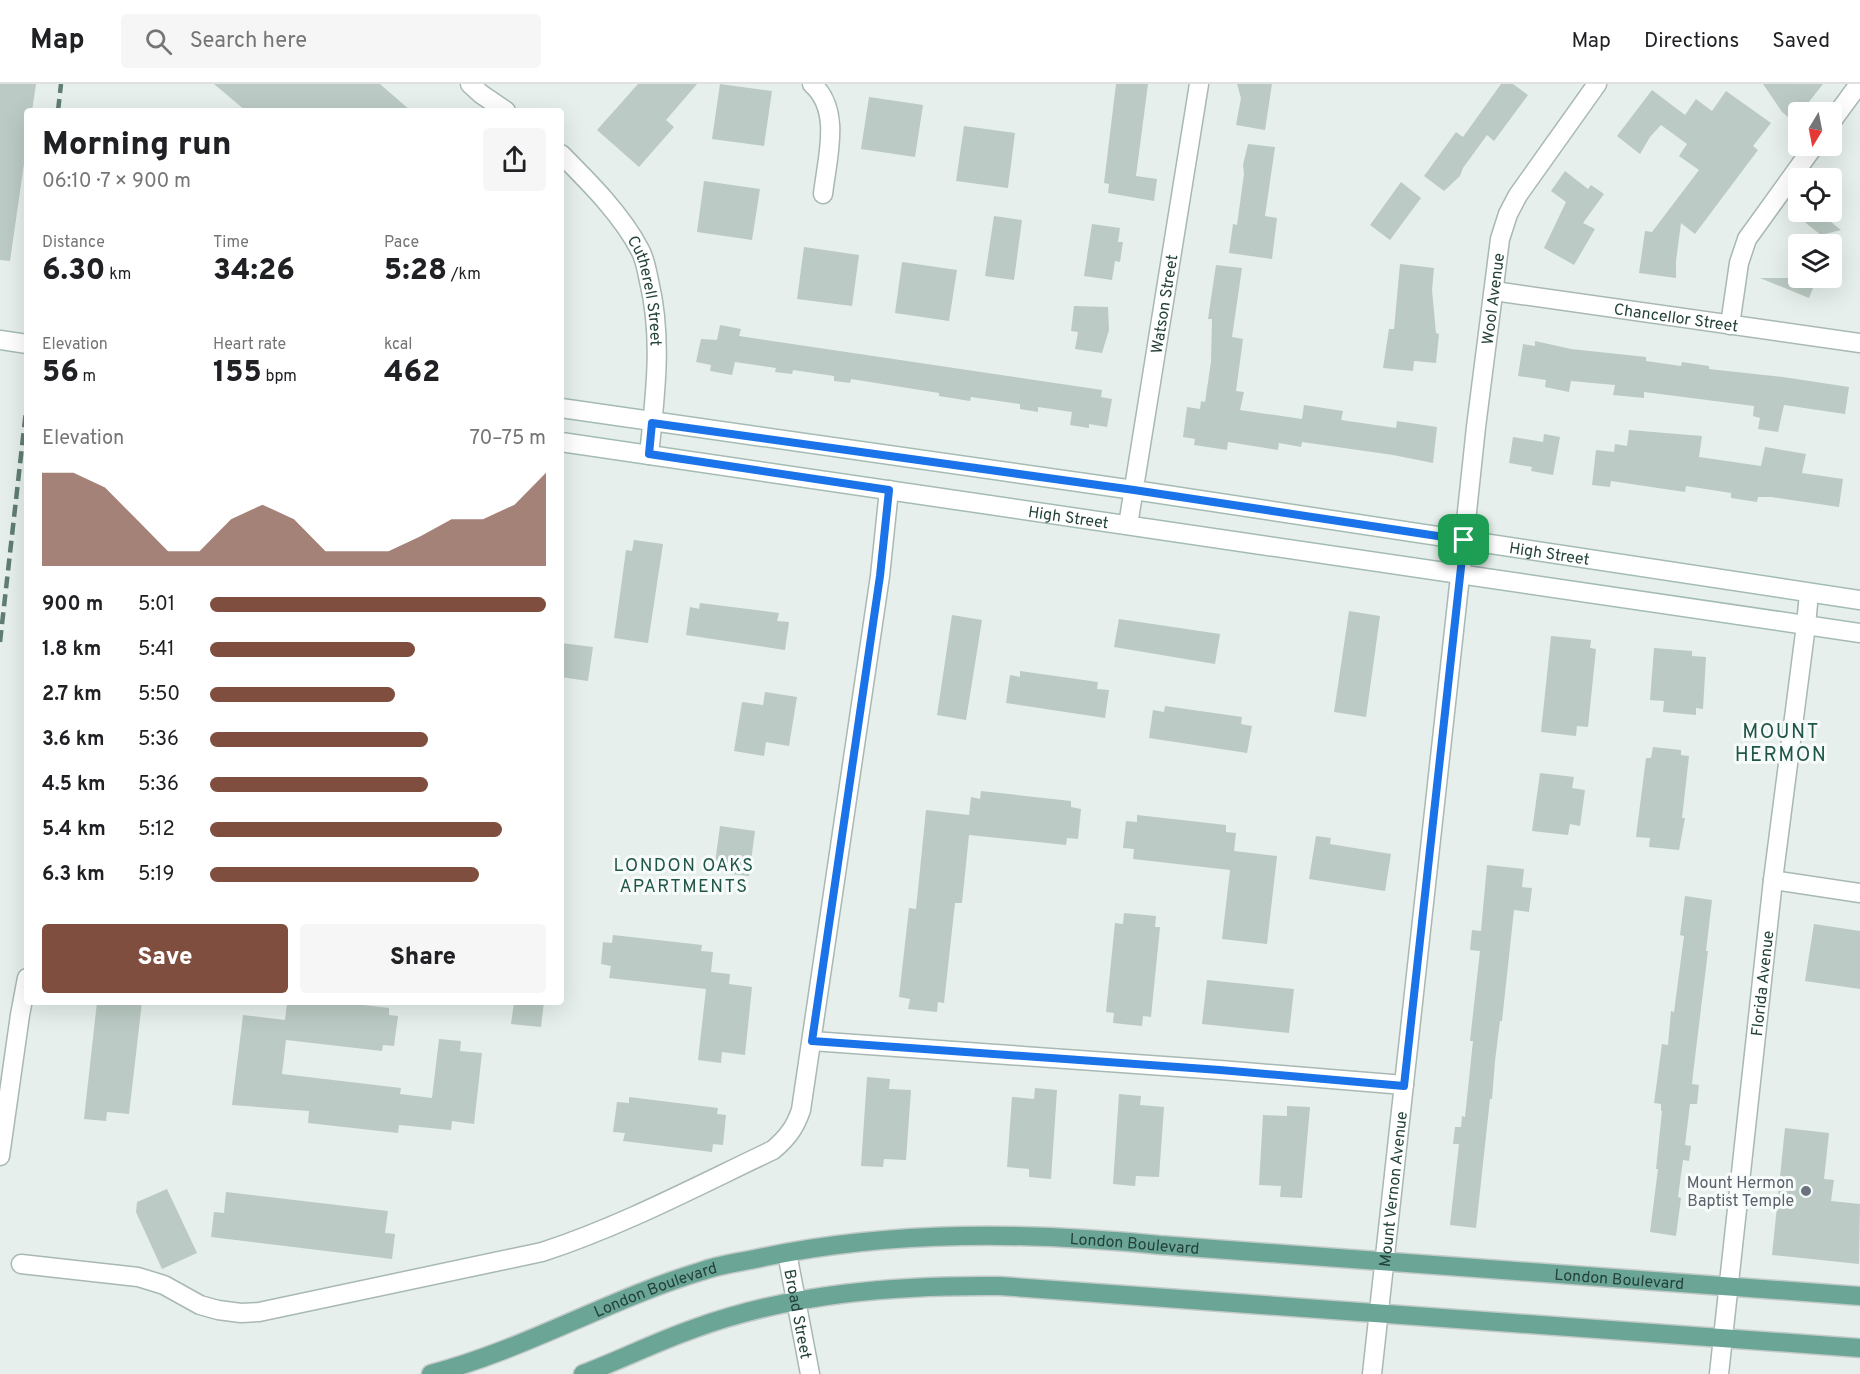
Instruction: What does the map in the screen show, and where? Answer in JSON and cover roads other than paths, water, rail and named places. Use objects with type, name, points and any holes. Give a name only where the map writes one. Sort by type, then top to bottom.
[{"type":"main road","name":"London Boulevard","points":[[431,1374],[528,1342],[624,1300],[703,1270],[787,1252],[930,1236],[1007,1234],[1084,1237],[1160,1245],[1860,1296]]},
{"type":"main road","points":[[583,1374],[693,1329],[742,1314],[797,1302],[896,1288],[1000,1286],[1860,1348]]},
{"type":"street","points":[[470,84],[501,108]]},
{"type":"street","points":[[812,84],[820,91],[828,104],[831,119],[824,194]]},
{"type":"street","name":"Watson Street","points":[[1128,525],[1199,84]]},
{"type":"street","name":"Wool Avenue","points":[[1464,540],[1500,239],[1508,214],[1518,195],[1597,84]]},
{"type":"street","points":[[1842,107],[1859,84]]},
{"type":"street","points":[[1730,325],[1739,263],[1747,239],[1807,156]]},
{"type":"street","name":"Cutherell Street","points":[[564,157],[613,211],[640,250],[645,264],[654,300],[658,337],[657,374],[649,454]]},
{"type":"street","name":"Chancellor Street","points":[[1494,291],[1860,343]]},
{"type":"street","points":[[0,340],[24,344]]},
{"type":"street","name":"High Street","points":[[564,408],[652,423],[1134,490],[1860,600]]},
{"type":"street","name":"High Street","points":[[564,441],[1860,633]]},
{"type":"street","points":[[21,1264],[138,1277],[165,1285],[201,1305],[218,1310],[241,1313],[259,1312],[542,1252],[622,1222],[773,1150],[787,1138],[797,1124],[801,1110],[812,1041],[880,576],[889,490]]},
{"type":"street","name":"Mount Vernon Avenue","points":[[1372,1374],[1464,540]]},
{"type":"street","name":"Florida Avenue","points":[[1719,1374],[1773,880],[1809,593]]},
{"type":"street","points":[[1773,880],[1860,893]]},
{"type":"street","points":[[0,1156],[24,994]]},
{"type":"street","points":[[812,1041],[1220,1070],[1404,1086]]},
{"type":"street","name":"Broad Street","points":[[787,1252],[810,1374]]},
{"type":"railway","points":[[58,108],[61,84]]},
{"type":"railway","points":[[0,642],[24,429]]},
{"type":"place","name":"Mount Hermon Baptist Temple","points":[[1806,1191]]},
{"type":"district","name":"MOUNT HERMON","points":[[1781,742]]},
{"type":"district","name":"LONDON OAKS APARTMENTS","points":[[684,875]]}]
